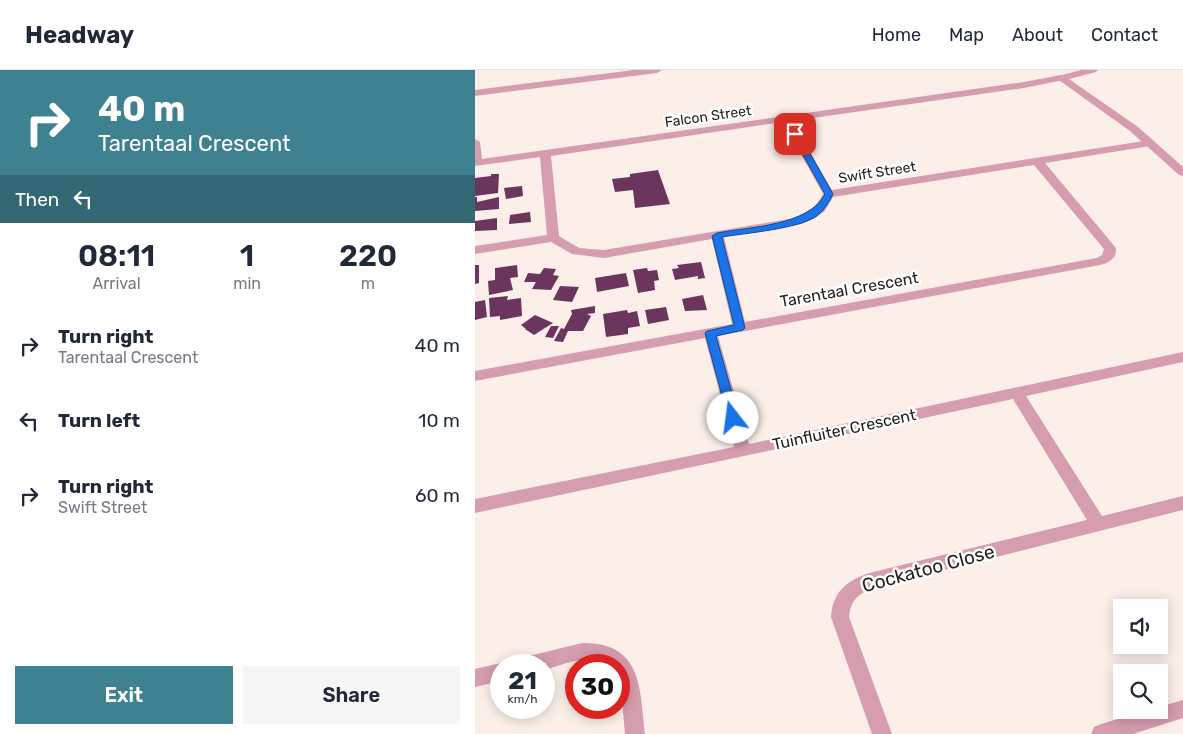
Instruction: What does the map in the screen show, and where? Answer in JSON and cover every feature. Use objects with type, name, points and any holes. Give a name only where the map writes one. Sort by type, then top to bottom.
[{"type":"street","points":[[475,93],[603,73],[657,70]]},
{"type":"street","name":"Falcon Street","points":[[476,162],[1024,85],[1093,70]]},
{"type":"street","points":[[1061,78],[1126,123],[1183,173]]},
{"type":"street","points":[[786,119],[829,194]]},
{"type":"street","points":[[475,142],[476,162]]},
{"type":"street","name":"Swift Street","points":[[553,238],[576,251],[603,254],[717,236],[798,221],[820,209],[829,194],[1150,143]]},
{"type":"street","points":[[475,250],[553,238],[545,152]]},
{"type":"street","name":"Tarentaal Crescent","points":[[475,376],[1100,261],[1107,258],[1110,248],[1038,162]]},
{"type":"street","points":[[717,236],[740,328]]},
{"type":"street","points":[[710,333],[743,451]]},
{"type":"street","name":"Tuinfluiter Crescent","points":[[475,506],[1183,357]]},
{"type":"street","points":[[1016,392],[1098,524]]},
{"type":"street","name":"Cockatoo Close","points":[[882,734],[840,617],[841,605],[848,592],[869,581],[1183,503]]},
{"type":"street","points":[[555,658],[596,651],[612,656],[626,674],[635,734]]},
{"type":"street","points":[[475,678],[490,675]]},
{"type":"street","points":[[1101,734],[1183,709]]},
{"type":"building","points":[[658,170],[670,204],[635,208],[633,190],[615,192],[612,179]]},
{"type":"building","points":[[491,174],[499,174],[498,193],[475,196],[475,178],[491,176]]},
{"type":"building","points":[[522,186],[523,196],[506,199],[504,188]]},
{"type":"building","points":[[475,197],[477,197],[477,202],[499,197],[499,209],[475,211]]},
{"type":"building","points":[[530,212],[531,222],[509,224],[510,215]]},
{"type":"building","points":[[497,218],[497,230],[475,231],[475,221]]},
{"type":"building","points":[[701,262],[705,278],[698,279],[698,276],[675,280],[672,269],[679,268],[677,265]]},
{"type":"building","points":[[475,265],[479,265],[479,283],[475,284]]},
{"type":"building","points":[[517,265],[518,277],[510,278],[513,290],[489,295],[488,281],[495,280],[495,268]]},
{"type":"building","points":[[544,268],[556,269],[553,275],[559,276],[551,290],[532,289],[536,282],[524,282],[528,273],[540,274]]},
{"type":"building","points":[[647,268],[648,271],[657,270],[659,280],[654,281],[655,290],[638,293],[633,270]]},
{"type":"building","points":[[626,273],[629,286],[597,292],[595,278]]},
{"type":"building","points":[[560,286],[579,287],[572,302],[553,300]]},
{"type":"building","points":[[703,295],[707,310],[685,311],[682,299]]},
{"type":"building","points":[[508,296],[507,300],[521,298],[522,316],[500,320],[500,316],[490,317],[489,298]]},
{"type":"building","points":[[485,300],[487,317],[475,320],[475,302]]},
{"type":"building","points":[[595,306],[595,313],[587,314],[591,316],[583,331],[568,331],[563,342],[554,341],[561,328],[564,329],[572,314],[571,310]]},
{"type":"building","points":[[666,307],[669,320],[648,324],[645,310]]},
{"type":"building","points":[[627,310],[628,313],[637,311],[640,326],[628,328],[628,334],[606,337],[603,314]]},
{"type":"building","points":[[535,315],[553,323],[534,335],[521,325]]},
{"type":"building","points":[[551,326],[559,326],[553,338],[545,337]]},
{"type":"route","points":[[733,418],[710,333],[740,328],[717,236],[798,221],[820,209],[829,194],[795,134]]}]
